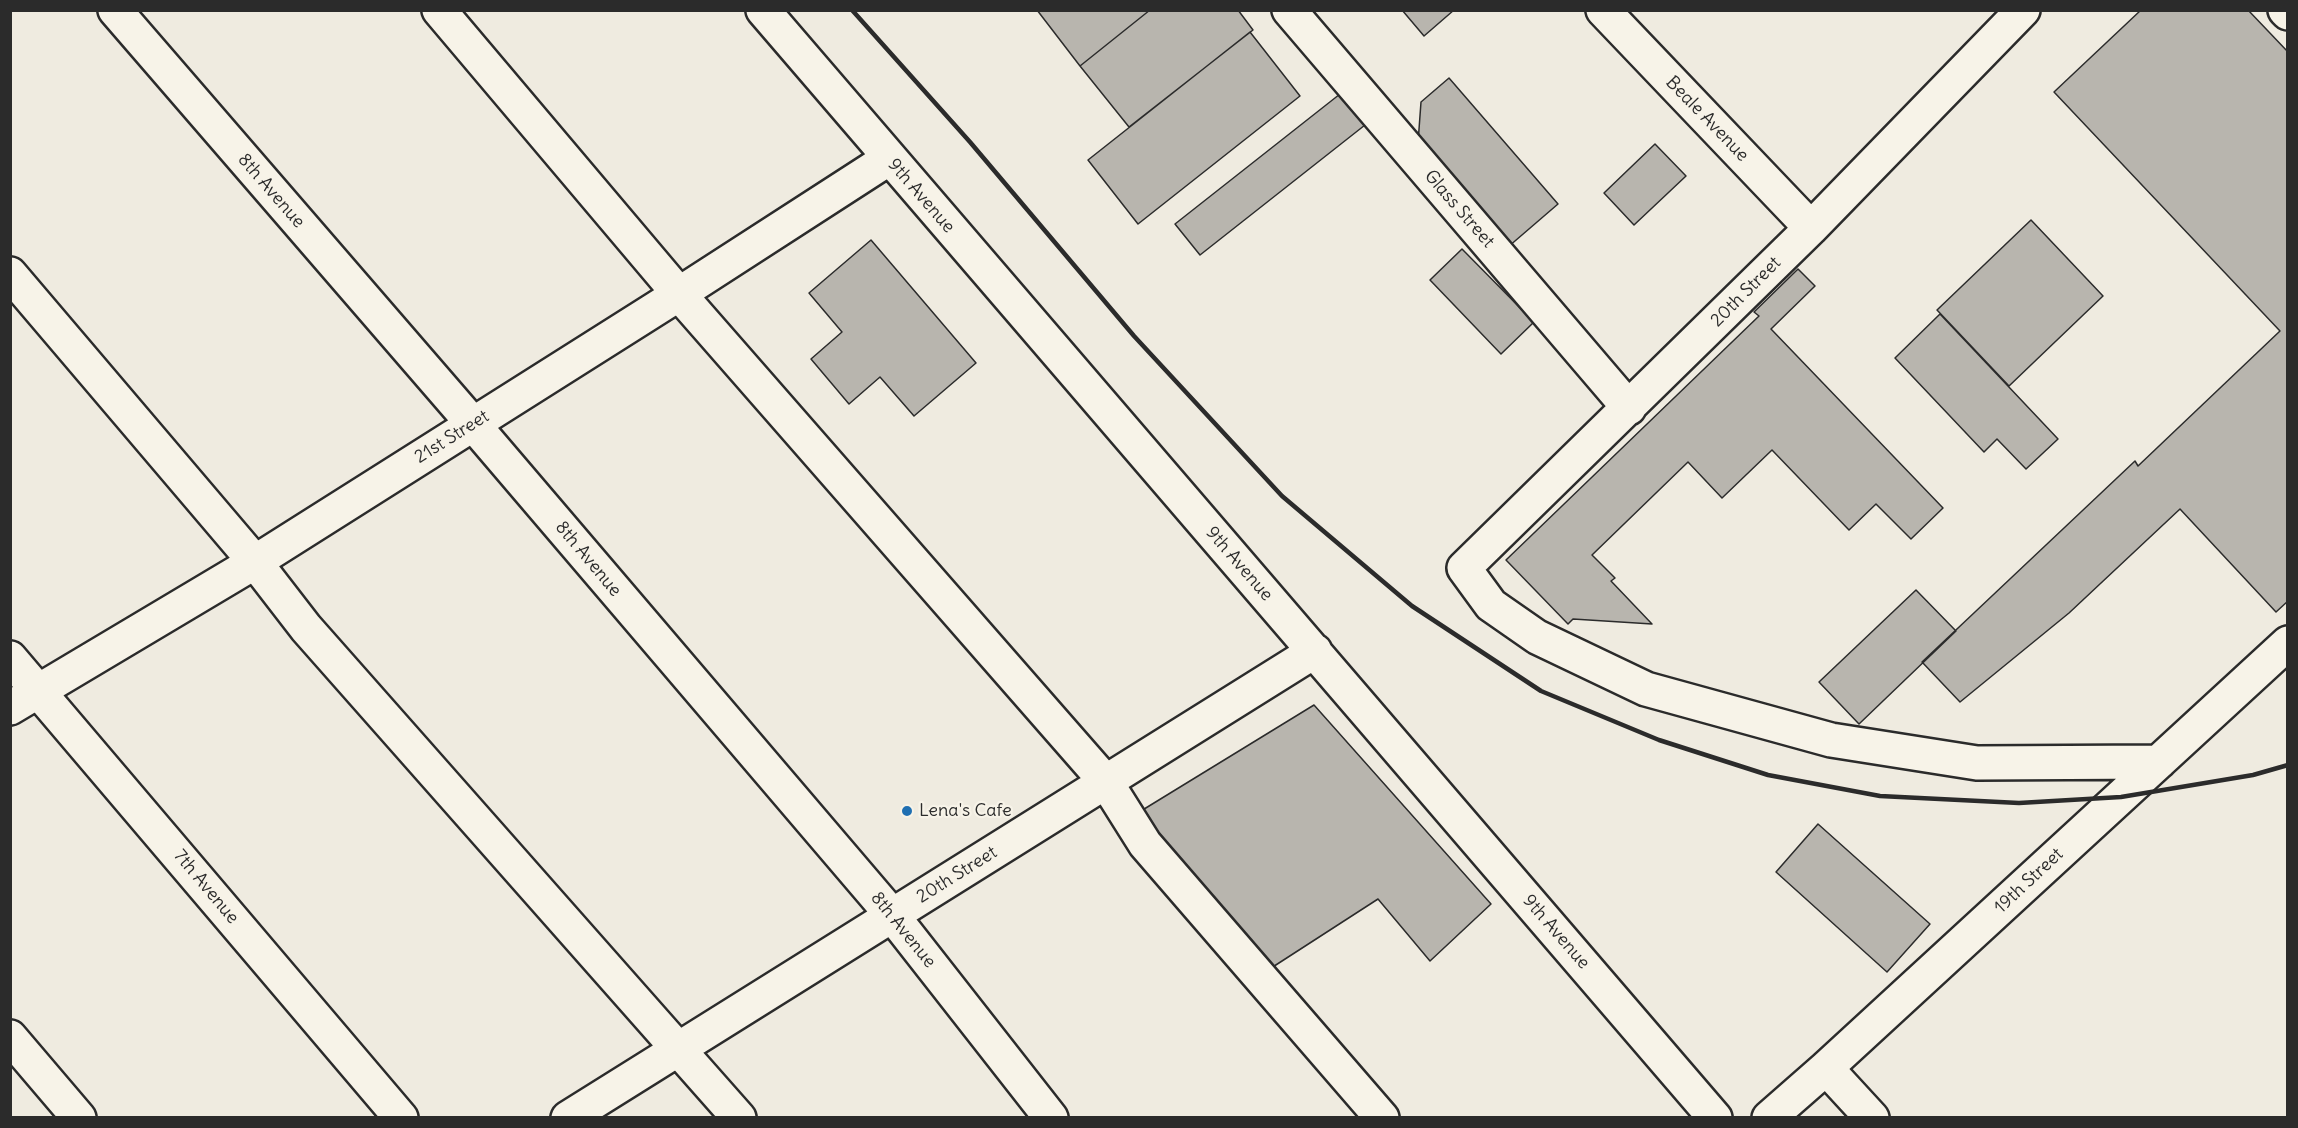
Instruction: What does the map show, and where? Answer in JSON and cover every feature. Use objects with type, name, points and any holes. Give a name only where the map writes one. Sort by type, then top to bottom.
[{"type":"street","name":"8th Avenue","points":[[115,10],[473,424],[892,915],[1051,1118]]},
{"type":"street","points":[[439,10],[679,294],[1106,782],[1145,844],[1382,1118]]},
{"type":"street","name":"9th Avenue","points":[[763,10],[888,159],[1315,651],[1715,1118]]},
{"type":"street","name":"Glass Street","points":[[1289,10],[1629,408]]},
{"type":"street","name":"Beale Avenue","points":[[1603,10],[1811,228]]},
{"type":"street","name":"20th Street","points":[[2023,10],[1811,228],[1464,568],[1491,605],[1537,637],[1657,692],[1831,740],[1977,763],[2159,762]]},
{"type":"street","name":"21st Street","points":[[10,708],[255,562],[888,159]]},
{"type":"street","points":[[10,274],[255,562],[306,628],[739,1118]]},
{"type":"street","name":"19th Street","points":[[1769,1118],[2288,644]]},
{"type":"street","name":"20th Street","points":[[568,1118],[1315,651]]},
{"type":"street","name":"7th Avenue","points":[[10,658],[401,1118]]},
{"type":"street","points":[[10,1037],[79,1118]]},
{"type":"street","points":[[1826,1068],[1872,1118]]},
{"type":"building","points":[[1037,10],[1150,10],[1080,66]]},
{"type":"building","points":[[1150,10],[1238,10],[1253,30],[1129,127],[1080,66]]},
{"type":"building","points":[[1402,10],[1454,10],[1424,36]]},
{"type":"building","points":[[2141,10],[2248,10],[2288,52],[2288,601],[2276,612],[2180,509],[2069,613],[1960,702],[1922,662],[2135,461],[2138,466],[2280,331],[2054,92]]},
{"type":"building","points":[[1250,32],[1300,96],[1138,224],[1088,160]]},
{"type":"building","points":[[1449,78],[1558,204],[1508,247],[1418,143],[1421,102]]},
{"type":"building","points":[[1340,94],[1365,125],[1200,255],[1175,224]]},
{"type":"building","points":[[1655,144],[1686,176],[1634,225],[1604,193]]},
{"type":"building","points":[[2031,220],[2103,296],[2009,386],[1937,310]]},
{"type":"building","points":[[871,240],[976,363],[914,416],[880,377],[849,404],[811,359],[842,332],[809,293]]},
{"type":"building","points":[[1462,249],[1534,322],[1501,354],[1430,280]]},
{"type":"building","points":[[1798,269],[1815,286],[1771,329],[1943,508],[1911,539],[1876,504],[1849,530],[1772,450],[1722,498],[1688,462],[1592,555],[1615,578],[1611,581],[1652,624],[1573,619],[1568,624],[1506,560],[1759,316],[1754,312]]},
{"type":"building","points":[[1940,314],[2058,439],[2026,469],[1997,439],[1984,452],[1895,358]]},
{"type":"building","points":[[1916,590],[1956,631],[1859,724],[1819,682]]},
{"type":"building","points":[[1314,705],[1491,904],[1430,961],[1378,899],[1265,972],[1136,814]]},
{"type":"building","points":[[1818,824],[1930,924],[1887,972],[1776,872]]},
{"type":"railway","points":[[852,10],[970,142],[1134,336],[1282,496],[1412,606],[1541,691],[1659,740],[1768,775],[1880,796],[2019,803],[2121,797],[2253,775],[2288,765]]},
{"type":"place","name":"Lena's Cafe","points":[[907,811]]}]
